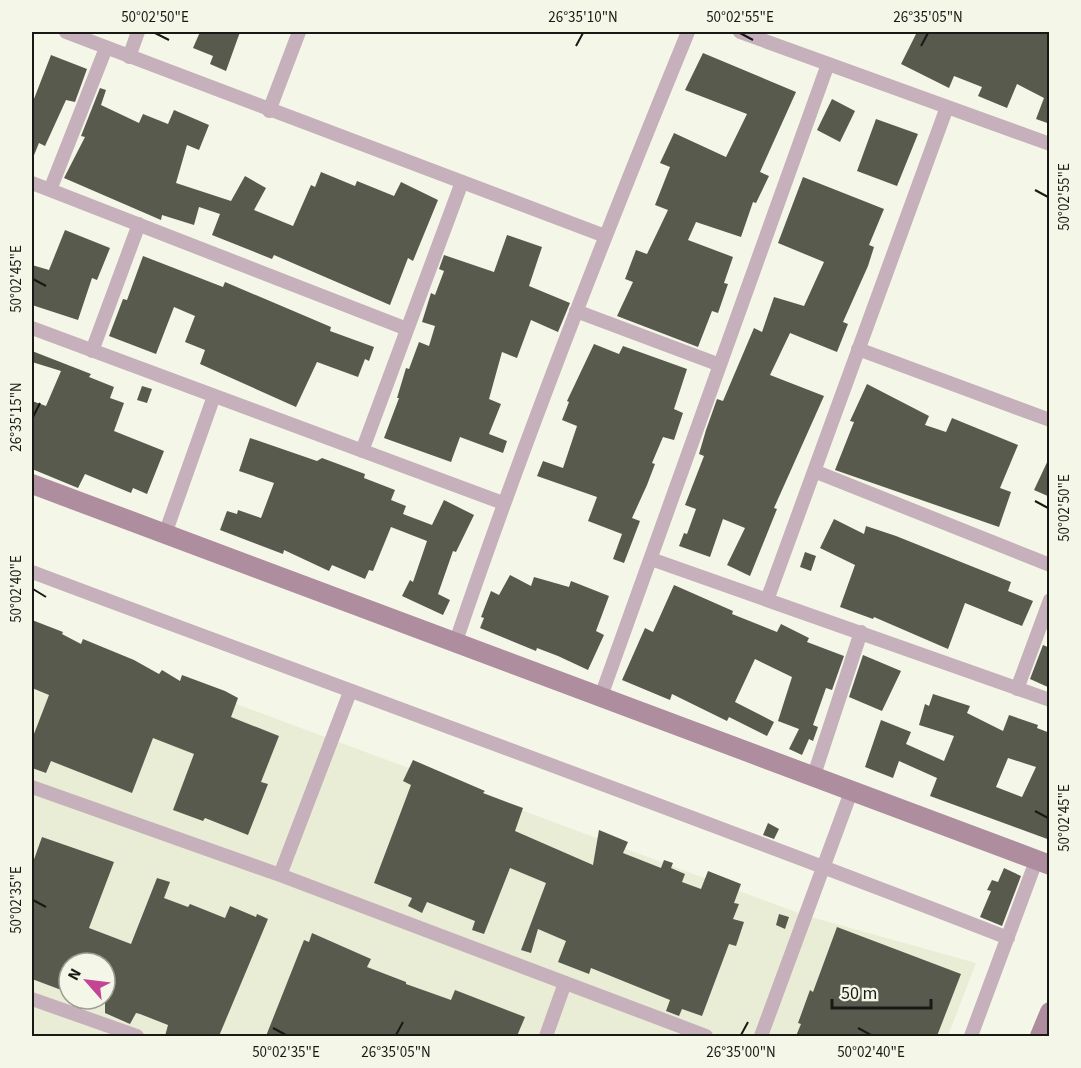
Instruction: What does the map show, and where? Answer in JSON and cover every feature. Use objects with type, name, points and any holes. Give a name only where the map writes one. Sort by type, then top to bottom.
[{"type":"street","points":[[66,32],[269,111],[605,236]]},
{"type":"street","points":[[129,57],[138,32]]},
{"type":"street","points":[[269,111],[299,32]]},
{"type":"street","points":[[455,644],[503,503],[576,311],[688,32]]},
{"type":"street","points":[[740,32],[779,38],[828,63],[1050,144]]},
{"type":"street","points":[[50,190],[105,48]]},
{"type":"street","points":[[600,699],[828,63]]},
{"type":"street","points":[[767,600],[947,107]]},
{"type":"street","points":[[362,451],[462,182]]},
{"type":"street","points":[[32,183],[407,329]]},
{"type":"street","points":[[92,351],[139,224]]},
{"type":"street","points":[[576,311],[720,365]]},
{"type":"street","points":[[32,328],[503,503]]},
{"type":"street","points":[[858,349],[1050,420]]},
{"type":"street","points":[[165,534],[214,396]]},
{"type":"street","points":[[814,471],[1050,565]]},
{"type":"street","points":[[32,484],[600,699],[1043,863],[1008,938],[970,1036]]},
{"type":"street","points":[[651,559],[1050,700]]},
{"type":"street","points":[[32,572],[823,866],[1008,938]]},
{"type":"street","points":[[1017,689],[1050,600]]},
{"type":"street","points":[[813,778],[861,632]]},
{"type":"street","points":[[280,875],[350,692]]},
{"type":"street","points":[[32,789],[280,875],[706,1036]]},
{"type":"street","points":[[761,1036],[851,792]]},
{"type":"street","points":[[546,1036],[565,983]]},
{"type":"street","points":[[32,999],[138,1036]]},
{"type":"street","points":[[1040,1036],[1050,1012]]},
{"type":"shaded area","points":[[32,628],[804,915],[976,963],[948,1036],[32,1036]]},
{"type":"building","points":[[200,32],[240,32],[226,71],[210,64],[213,56],[193,48]]},
{"type":"building","points":[[917,32],[1050,32],[1050,124],[1036,119],[1044,98],[1017,84],[1007,108],[978,96],[982,87],[954,76],[949,88],[901,64]]},
{"type":"building","points":[[703,53],[796,92],[760,172],[769,176],[756,203],[753,202],[741,237],[696,222],[688,240],[733,257],[724,283],[728,284],[718,313],[712,311],[698,347],[617,316],[633,282],[625,279],[636,250],[647,254],[668,210],[655,205],[670,167],[660,163],[674,133],[726,157],[747,114],[685,90]]},
{"type":"building","points":[[51,55],[87,69],[75,102],[66,100],[45,146],[39,143],[32,160],[32,104]]},
{"type":"building","points":[[100,88],[106,90],[101,105],[139,123],[143,114],[168,124],[174,110],[209,125],[199,150],[187,145],[176,183],[231,201],[245,176],[266,188],[254,210],[293,226],[311,185],[315,187],[321,172],[355,186],[357,181],[394,196],[401,182],[438,200],[413,261],[408,258],[390,305],[274,255],[272,259],[212,235],[220,214],[199,207],[194,225],[162,215],[161,220],[64,178],[85,137],[81,136]]},
{"type":"building","points":[[832,99],[855,111],[840,142],[817,130]]},
{"type":"building","points":[[876,119],[918,134],[897,186],[857,171]]},
{"type":"building","points":[[803,177],[884,209],[869,245],[874,247],[868,266],[843,322],[848,324],[837,352],[790,333],[770,375],[824,396],[774,508],[777,509],[750,576],[727,565],[745,528],[723,519],[710,557],[679,546],[684,533],[687,534],[696,509],[685,505],[704,456],[699,454],[717,399],[723,401],[754,328],[762,332],[774,297],[804,306],[824,262],[778,243]]},
{"type":"building","points":[[65,230],[110,248],[97,280],[92,278],[78,320],[32,305],[32,265],[49,270]]},
{"type":"building","points":[[507,235],[542,247],[529,286],[570,303],[558,332],[531,320],[517,358],[502,352],[489,399],[501,404],[489,434],[507,441],[503,453],[460,437],[451,462],[384,438],[399,398],[397,398],[406,368],[409,369],[419,342],[429,346],[435,326],[422,322],[431,293],[435,295],[444,271],[439,269],[444,255],[494,272]]},
{"type":"building","points":[[143,256],[223,287],[225,282],[331,327],[330,331],[374,347],[369,361],[365,359],[358,377],[317,362],[296,407],[200,364],[205,350],[185,342],[195,316],[174,307],[156,354],[109,336],[123,299],[127,300]]},
{"type":"building","points":[[594,344],[619,354],[623,346],[687,369],[674,409],[683,413],[674,440],[663,437],[652,463],[655,464],[632,518],[640,521],[624,563],[613,559],[622,534],[588,521],[597,497],[537,476],[543,461],[563,468],[577,426],[562,420],[569,402],[567,401]]},
{"type":"building","points":[[32,351],[91,374],[89,377],[114,387],[110,398],[124,403],[114,431],[164,451],[147,494],[133,488],[131,493],[85,474],[78,488],[32,469],[32,401],[46,406],[61,371],[32,362]]},
{"type":"building","points":[[867,384],[929,416],[925,425],[946,432],[952,418],[1018,445],[1000,488],[1011,492],[999,527],[835,470],[854,422],[850,421]]},
{"type":"building","points":[[142,386],[152,389],[147,403],[137,400]]},
{"type":"building","points":[[250,438],[317,461],[322,458],[365,474],[364,478],[395,490],[391,500],[406,506],[403,514],[432,525],[444,500],[474,515],[456,552],[453,551],[438,594],[450,600],[443,615],[402,596],[410,580],[413,582],[427,541],[391,527],[373,571],[369,570],[365,579],[332,565],[329,571],[284,550],[283,554],[220,530],[227,511],[237,514],[238,510],[261,518],[274,483],[239,471]]},
{"type":"building","points":[[1050,456],[1050,497],[1034,490]]},
{"type":"building","points":[[834,519],[864,534],[866,526],[896,536],[1011,582],[1008,591],[1033,601],[1022,626],[965,603],[948,649],[874,617],[873,619],[840,607],[855,565],[820,548]]},
{"type":"building","points":[[805,552],[816,556],[811,571],[800,567]]},
{"type":"building","points":[[510,575],[531,586],[534,577],[569,587],[571,581],[609,596],[596,631],[604,635],[588,670],[558,656],[537,648],[536,651],[480,628],[484,618],[481,617],[491,591],[499,595]]},
{"type":"building","points":[[674,585],[733,611],[732,614],[777,632],[781,624],[809,638],[807,642],[844,656],[832,690],[826,688],[813,725],[818,727],[813,741],[809,739],[802,755],[789,749],[799,729],[778,721],[792,677],[755,659],[735,702],[774,722],[767,736],[729,717],[727,721],[672,694],[670,700],[622,680],[645,628],[653,632]]},
{"type":"building","points":[[32,620],[63,632],[62,634],[81,644],[83,639],[134,660],[159,674],[162,670],[180,681],[182,675],[225,691],[238,698],[231,717],[279,736],[261,782],[268,784],[248,835],[205,818],[203,821],[173,810],[194,754],[153,738],[132,793],[51,761],[46,773],[32,768],[32,739],[49,695],[32,688]]},
{"type":"building","points":[[1043,645],[1050,648],[1050,688],[1030,679]]},
{"type":"building","points":[[863,655],[901,671],[882,711],[849,697]]},
{"type":"building","points":[[933,694],[970,706],[967,713],[1003,731],[1009,715],[1038,725],[1037,728],[1050,733],[1050,840],[930,796],[937,778],[899,761],[893,778],[865,767],[881,720],[911,732],[906,744],[944,761],[954,736],[919,725],[925,704],[929,706]],"holes":[[[1008,758],[1036,767],[1022,797],[996,787]]]},
{"type":"building","points":[[413,760],[485,791],[483,793],[523,808],[515,831],[593,865],[599,830],[628,842],[623,853],[661,868],[664,860],[673,863],[671,868],[685,874],[682,882],[701,889],[708,871],[741,884],[734,903],[739,904],[733,919],[744,922],[736,946],[729,944],[702,1016],[682,1009],[679,1016],[666,1011],[670,1000],[591,968],[589,974],[558,962],[566,941],[538,929],[531,953],[521,950],[546,883],[510,868],[484,934],[472,930],[475,921],[427,902],[422,913],[408,906],[412,898],[374,883],[411,785],[403,781]]},
{"type":"building","points":[[768,823],[779,829],[774,839],[763,835]]},
{"type":"building","points":[[42,837],[114,862],[89,928],[131,944],[157,878],[170,882],[164,898],[188,907],[190,904],[225,918],[230,906],[256,917],[257,914],[268,919],[219,1036],[165,1036],[168,1025],[140,1014],[136,1013],[130,1024],[105,1013],[105,1011],[117,1011],[117,951],[57,951],[57,988],[32,979],[32,865]]},
{"type":"building","points":[[1004,868],[1021,876],[1002,926],[980,917],[991,891],[987,890],[992,880],[998,882]]},
{"type":"building","points":[[779,914],[789,917],[785,929],[776,925]]},
{"type":"building","points":[[837,927],[961,974],[937,1036],[796,1036],[801,1024],[798,1023],[810,990],[813,992]]},
{"type":"building","points":[[312,933],[371,959],[367,967],[406,982],[406,984],[451,1000],[455,990],[525,1017],[517,1036],[266,1036],[304,940],[309,942]]}]
